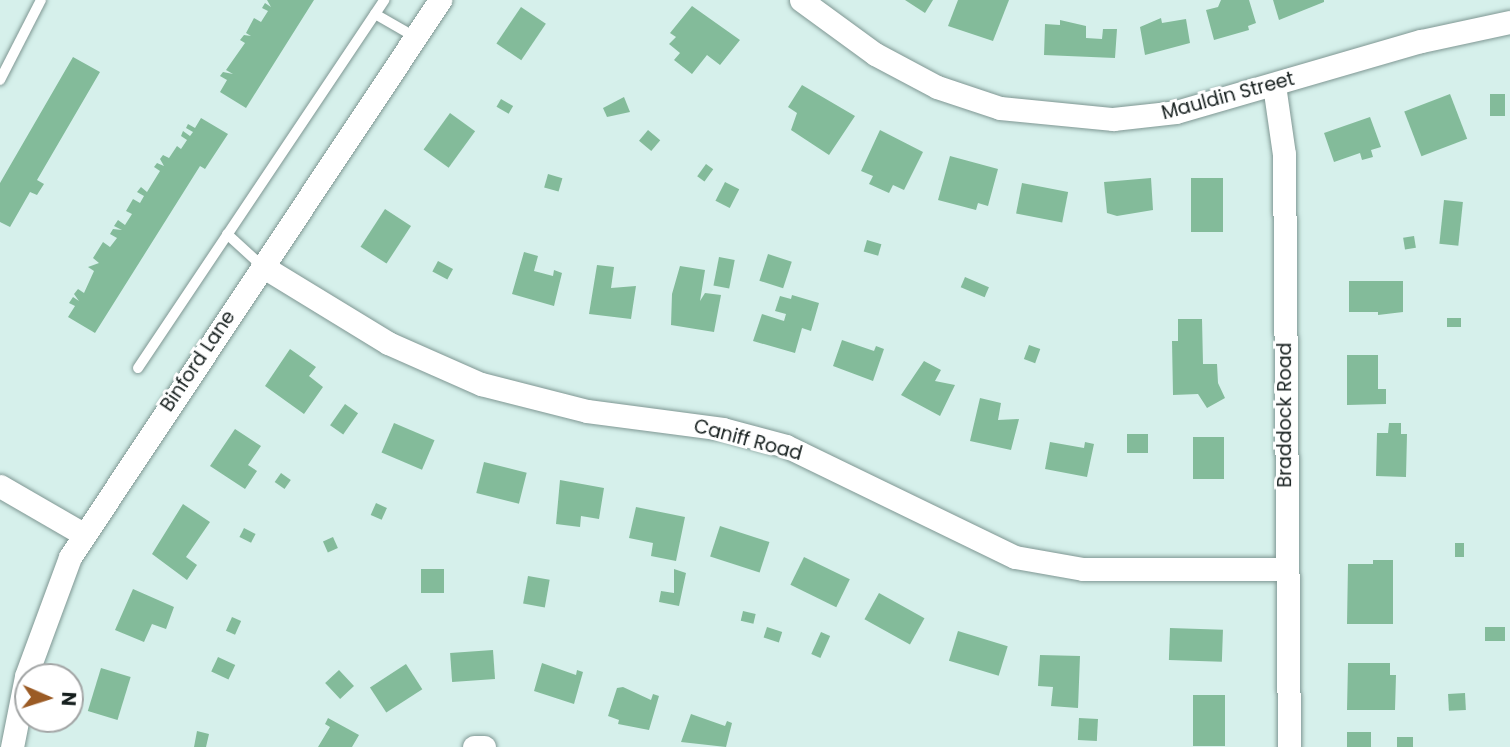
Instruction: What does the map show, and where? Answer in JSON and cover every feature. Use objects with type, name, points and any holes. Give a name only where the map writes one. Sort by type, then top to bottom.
[{"type":"street","name":"Binford Lane","points":[[12,747],[43,623],[83,534],[440,0]]},
{"type":"street","name":"Mauldin Street","points":[[801,0],[875,54],[937,87],[1035,114],[1143,117],[1274,85],[1421,41],[1510,22]]},
{"type":"street","name":"Braddock Road","points":[[1274,85],[1284,155],[1285,569],[1289,747]]},
{"type":"street","name":"Caniff Road","points":[[262,265],[368,331],[481,384],[587,411],[723,429],[786,446],[1015,557],[1083,569],[1285,569]]},
{"type":"street","points":[[0,486],[83,534]]},
{"type":"street","points":[[474,747],[484,747]]},
{"type":"lane","points":[[0,80],[41,0]]},
{"type":"lane","points":[[138,368],[384,0]]},
{"type":"lane","points":[[374,14],[415,37]]},
{"type":"lane","points":[[227,234],[262,265]]},
{"type":"building","points":[[267,0],[314,0],[246,108],[220,92],[227,80],[220,76],[223,72],[233,74],[226,70],[245,43],[240,40],[244,35],[251,36],[246,33],[254,18],[261,22],[268,11],[262,8],[265,3],[271,7]]},
{"type":"building","points":[[905,0],[933,0],[925,13]]},
{"type":"building","points":[[958,0],[1009,0],[993,41],[948,26]]},
{"type":"building","points":[[1221,0],[1249,0],[1256,23],[1248,26],[1249,30],[1214,40],[1206,10],[1218,7]]},
{"type":"building","points":[[1273,0],[1324,0],[1324,2],[1279,20]]},
{"type":"building","points":[[692,6],[740,40],[720,65],[707,55],[692,74],[674,60],[680,53],[669,44],[676,37],[670,33]]},
{"type":"building","points":[[521,7],[546,24],[521,60],[496,43]]},
{"type":"building","points":[[1161,18],[1162,23],[1186,19],[1190,43],[1145,55],[1140,27]]},
{"type":"building","points":[[1060,20],[1086,26],[1086,38],[1102,39],[1103,29],[1117,29],[1115,58],[1044,55],[1045,24],[1060,25]]},
{"type":"building","points":[[73,57],[100,72],[37,180],[44,184],[37,195],[30,192],[10,227],[0,222],[0,183]]},
{"type":"building","points":[[802,85],[855,116],[829,155],[791,130],[797,113],[788,107]]},
{"type":"building","points":[[1450,94],[1467,139],[1421,156],[1404,112]]},
{"type":"building","points":[[1490,94],[1505,94],[1505,116],[1490,116]]},
{"type":"building","points":[[624,97],[630,112],[607,117],[603,108]]},
{"type":"building","points":[[501,99],[513,106],[509,114],[496,107]]},
{"type":"building","points":[[450,113],[475,131],[449,168],[424,149]]},
{"type":"building","points":[[1370,117],[1381,147],[1371,150],[1373,157],[1362,160],[1360,153],[1334,162],[1324,133]]},
{"type":"building","points":[[201,118],[228,134],[205,169],[200,166],[95,333],[68,317],[75,306],[69,303],[73,297],[79,301],[74,294],[78,289],[84,293],[94,271],[88,267],[99,263],[93,258],[103,242],[110,247],[117,238],[110,234],[113,229],[122,230],[114,226],[118,220],[125,225],[132,214],[126,211],[133,199],[140,203],[144,196],[137,192],[141,187],[147,192],[160,171],[154,167],[157,163],[164,166],[160,159],[163,155],[169,158],[177,146],[181,149],[187,140],[181,136],[183,131],[190,136],[193,132],[186,128],[188,124],[195,128]]},
{"type":"building","points":[[648,130],[660,140],[651,151],[639,141]]},
{"type":"building","points":[[880,130],[923,152],[904,190],[893,185],[889,193],[869,184],[873,176],[861,171]]},
{"type":"building","points":[[950,156],[998,169],[988,206],[978,203],[976,210],[938,200]]},
{"type":"building","points":[[706,164],[713,169],[704,181],[697,176]]},
{"type":"building","points":[[548,174],[562,178],[559,192],[544,187]]},
{"type":"building","points":[[1151,178],[1153,210],[1117,216],[1107,213],[1104,182]]},
{"type":"building","points":[[1191,178],[1223,178],[1223,232],[1191,232]]},
{"type":"building","points":[[725,182],[739,189],[730,208],[715,201]]},
{"type":"building","points":[[1022,183],[1068,192],[1062,222],[1016,213]]},
{"type":"building","points":[[1444,200],[1463,202],[1458,246],[1439,244]]},
{"type":"building","points":[[385,209],[411,226],[386,264],[360,247]]},
{"type":"building","points":[[1414,236],[1416,248],[1405,250],[1403,238]]},
{"type":"building","points":[[867,240],[881,244],[878,256],[864,252]]},
{"type":"building","points":[[524,252],[538,256],[534,271],[553,276],[554,270],[562,273],[554,306],[512,294]]},
{"type":"building","points":[[768,254],[792,262],[783,288],[759,281]]},
{"type":"building","points":[[719,257],[735,260],[729,289],[713,285]]},
{"type":"building","points":[[438,261],[453,269],[447,280],[432,272]]},
{"type":"building","points":[[597,265],[614,267],[611,288],[636,286],[631,319],[589,314]]},
{"type":"building","points":[[680,266],[705,270],[700,301],[705,293],[721,295],[714,332],[671,325],[672,294]]},
{"type":"building","points":[[965,277],[989,287],[985,297],[961,287]]},
{"type":"building","points":[[1349,281],[1403,281],[1403,312],[1378,315],[1378,312],[1349,312]]},
{"type":"building","points":[[792,295],[819,303],[811,331],[802,328],[795,353],[753,341],[762,314],[784,321],[786,314],[775,311],[780,296],[791,299]]},
{"type":"building","points":[[1447,318],[1461,318],[1461,327],[1447,327]]},
{"type":"building","points":[[1178,319],[1202,319],[1203,364],[1217,364],[1218,383],[1225,398],[1207,408],[1198,394],[1173,395],[1172,341],[1178,341]]},
{"type":"building","points":[[842,340],[874,351],[876,346],[884,349],[873,381],[833,366]]},
{"type":"building","points":[[1029,345],[1040,349],[1035,363],[1024,359]]},
{"type":"building","points":[[290,349],[316,367],[309,376],[323,387],[304,414],[265,386]]},
{"type":"building","points":[[1347,355],[1378,355],[1378,389],[1386,389],[1386,404],[1347,405]]},
{"type":"building","points":[[924,361],[941,370],[935,381],[955,385],[940,416],[901,395]]},
{"type":"building","points":[[980,398],[1001,403],[998,420],[1019,419],[1011,450],[970,441]]},
{"type":"building","points":[[345,404],[358,413],[343,434],[330,425]]},
{"type":"building","points":[[394,423],[435,440],[422,470],[381,452]]},
{"type":"building","points":[[1389,423],[1401,423],[1401,434],[1407,434],[1406,477],[1376,476],[1377,433],[1388,433]]},
{"type":"building","points":[[235,429],[261,446],[248,465],[257,471],[245,489],[210,466]]},
{"type":"building","points":[[1127,434],[1148,434],[1148,453],[1127,453]]},
{"type":"building","points":[[1193,437],[1224,437],[1224,479],[1193,479]]},
{"type":"building","points":[[1050,442],[1084,448],[1085,442],[1094,444],[1087,477],[1045,469]]},
{"type":"building","points":[[484,462],[527,473],[519,504],[476,493]]},
{"type":"building","points":[[281,473],[291,480],[285,489],[275,482]]},
{"type":"building","points":[[560,480],[604,488],[599,519],[581,516],[580,527],[556,524]]},
{"type":"building","points":[[376,503],[387,508],[382,520],[371,515]]},
{"type":"building","points":[[183,504],[210,522],[186,557],[197,565],[187,580],[152,554]]},
{"type":"building","points":[[636,507],[685,517],[676,561],[651,556],[653,543],[629,538]]},
{"type":"building","points":[[720,526],[769,542],[760,573],[710,556]]},
{"type":"building","points":[[244,528],[256,534],[251,543],[239,537]]},
{"type":"building","points":[[333,537],[338,548],[328,552],[323,541]]},
{"type":"building","points":[[1455,543],[1464,543],[1464,557],[1455,557]]},
{"type":"building","points":[[804,557],[850,579],[836,607],[790,585]]},
{"type":"building","points":[[1373,560],[1393,560],[1393,624],[1347,624],[1348,564],[1373,564]]},
{"type":"building","points":[[421,569],[444,569],[444,593],[421,593]]},
{"type":"building","points":[[674,569],[686,573],[679,606],[659,602],[661,591],[674,593]]},
{"type":"building","points":[[528,576],[550,580],[545,607],[523,604]]},
{"type":"building","points":[[133,589],[174,607],[166,629],[152,624],[144,642],[115,630]]},
{"type":"building","points":[[879,593],[924,618],[910,644],[864,619]]},
{"type":"building","points":[[743,611],[756,614],[753,624],[741,621]]},
{"type":"building","points":[[232,617],[241,621],[235,635],[226,631]]},
{"type":"building","points":[[767,627],[782,632],[779,642],[764,637]]},
{"type":"building","points":[[1485,627],[1505,627],[1505,641],[1485,641]]},
{"type":"building","points":[[1170,628],[1223,630],[1222,662],[1169,660]]},
{"type":"building","points":[[958,631],[1008,646],[999,676],[949,661]]},
{"type":"building","points":[[821,632],[830,636],[820,658],[811,654]]},
{"type":"building","points":[[493,650],[495,679],[452,682],[450,653]]},
{"type":"building","points":[[1040,655],[1080,656],[1078,708],[1051,706],[1053,687],[1038,686]]},
{"type":"building","points":[[218,657],[235,665],[228,680],[211,672]]},
{"type":"building","points":[[542,663],[576,675],[577,670],[583,672],[574,704],[534,691]]},
{"type":"building","points":[[1348,663],[1390,663],[1390,675],[1396,675],[1395,710],[1347,710]]},
{"type":"building","points":[[406,664],[422,689],[386,713],[370,687]]},
{"type":"building","points":[[101,668],[131,677],[117,720],[88,711]]},
{"type":"building","points":[[339,670],[354,686],[340,699],[325,683]]},
{"type":"building","points":[[623,687],[651,700],[653,694],[659,696],[649,730],[618,724],[619,720],[608,716],[617,688]]},
{"type":"building","points":[[1465,693],[1466,710],[1449,711],[1448,694]]},
{"type":"building","points":[[1193,695],[1225,695],[1225,746],[1193,746]]},
{"type":"building","points":[[691,714],[725,726],[727,721],[732,723],[726,747],[681,742]]},
{"type":"building","points":[[328,718],[359,735],[352,747],[318,747],[330,727],[325,724]]},
{"type":"building","points":[[1079,718],[1098,719],[1097,741],[1078,740]]},
{"type":"building","points":[[197,731],[209,734],[206,747],[194,747]]},
{"type":"building","points":[[1347,732],[1371,732],[1371,747],[1347,747]]},
{"type":"building","points":[[1397,737],[1413,737],[1413,747],[1397,747]]}]
